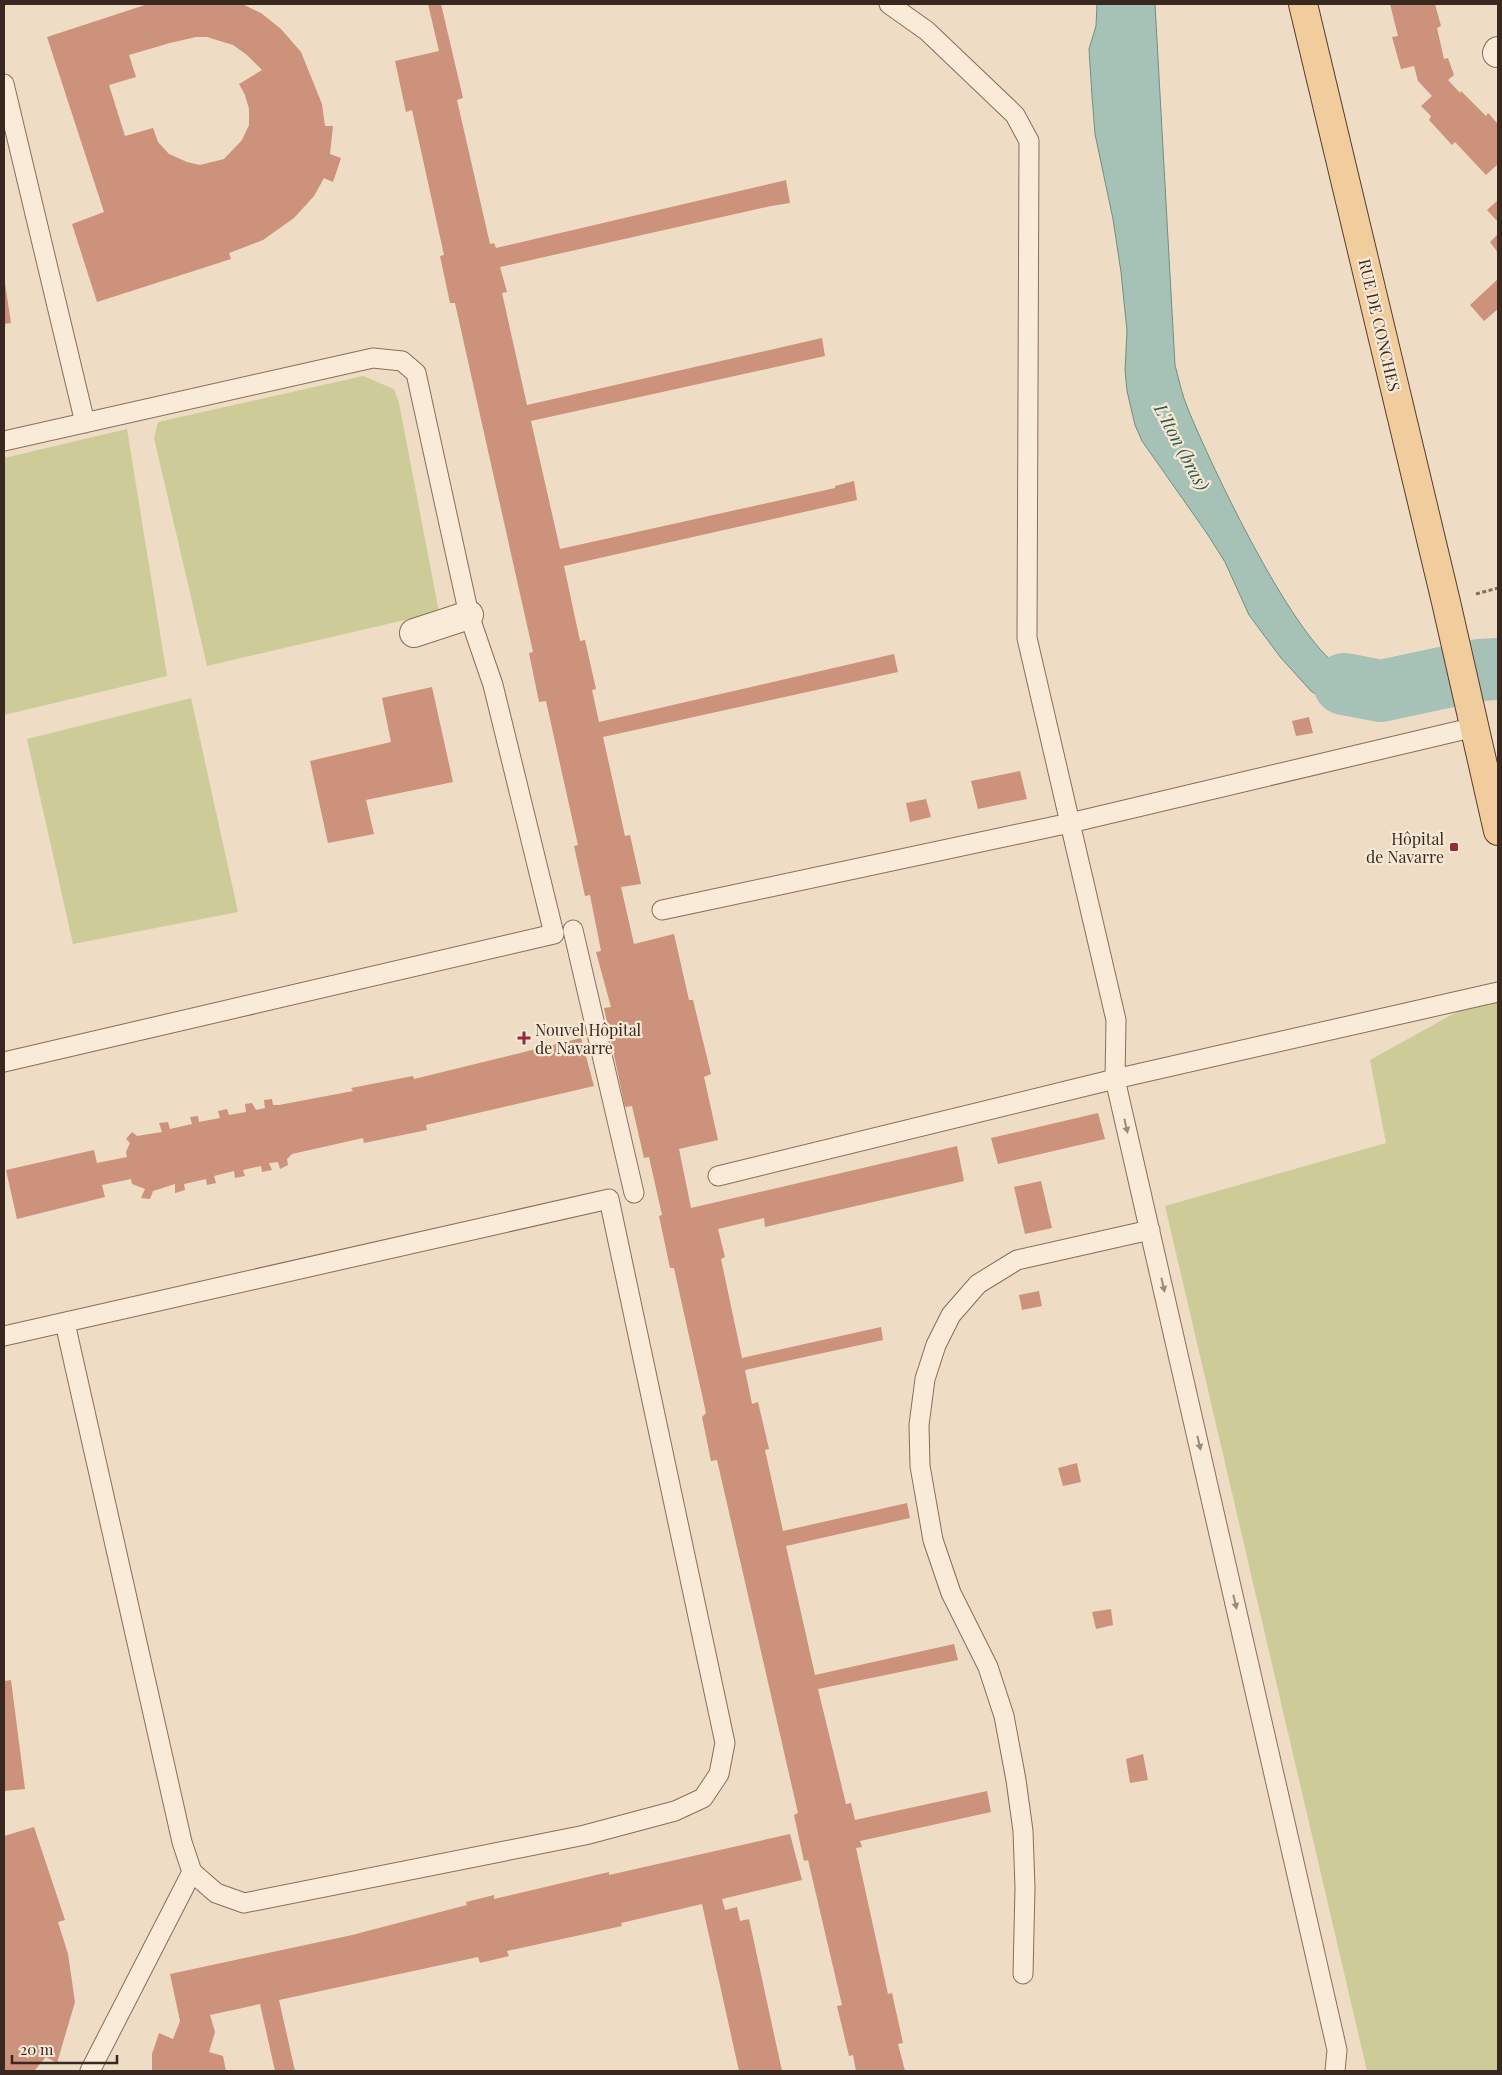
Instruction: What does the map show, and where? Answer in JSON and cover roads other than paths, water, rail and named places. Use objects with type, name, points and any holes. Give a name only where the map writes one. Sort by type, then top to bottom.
[{"type":"main road","name":"RUE DE CONCHES","points":[[1303,4],[1472,714]]},
{"type":"main road","points":[[1472,714],[1498,832]]},
{"type":"street","points":[[414,633],[469,616]]},
{"type":"lane","points":[[889,4],[927,31],[1015,115],[1029,140],[1027,638],[1116,1020],[1115,1079],[1335,2040],[1337,2050],[1335,2071]]},
{"type":"lane","points":[[4,84],[85,423]]},
{"type":"lane","points":[[4,441],[373,358],[402,361],[416,373],[469,616],[493,685],[554,934],[4,1062]]},
{"type":"lane","points":[[662,910],[1070,823],[1472,714]]},
{"type":"lane","points":[[573,930],[634,1193]]},
{"type":"lane","points":[[718,1176],[1115,1079],[1498,992]]},
{"type":"lane","points":[[4,1336],[609,1198],[725,1743],[719,1774],[703,1798],[666,1813],[585,1835],[244,1903],[216,1893],[192,1872],[182,1842],[65,1323]]},
{"type":"lane","points":[[1023,1974],[1025,1888],[1023,1830],[1016,1780],[1004,1716],[988,1667],[951,1593],[933,1540],[920,1466],[918,1425],[925,1379],[936,1345],[951,1315],[978,1284],[1017,1260],[1150,1230]]},
{"type":"lane","points":[[90,2071],[192,1872]]},
{"type":"water","points":[[1097,4],[1155,4],[1175,365],[1186,404],[1215,470],[1280,593],[1326,656],[1346,671],[1364,674],[1385,672],[1425,663],[1432,696],[1399,705],[1320,697],[1311,691],[1281,658],[1249,615],[1225,562],[1142,441],[1135,425],[1127,391],[1125,370],[1127,331],[1121,272],[1113,219],[1095,134],[1089,49],[1096,26]]},
{"type":"water","points":[[1498,647],[1498,686],[1483,687],[1476,656]]},
{"type":"waterway","name":"L'Iton (bras)","points":[[1344,684],[1381,691],[1479,670],[1498,669]]},
{"type":"place","name":"Hôpital de Navarre","points":[[1454,847]]},
{"type":"place","name":"Nouvel Hôpital de Navarre","points":[[524,1038]]}]
